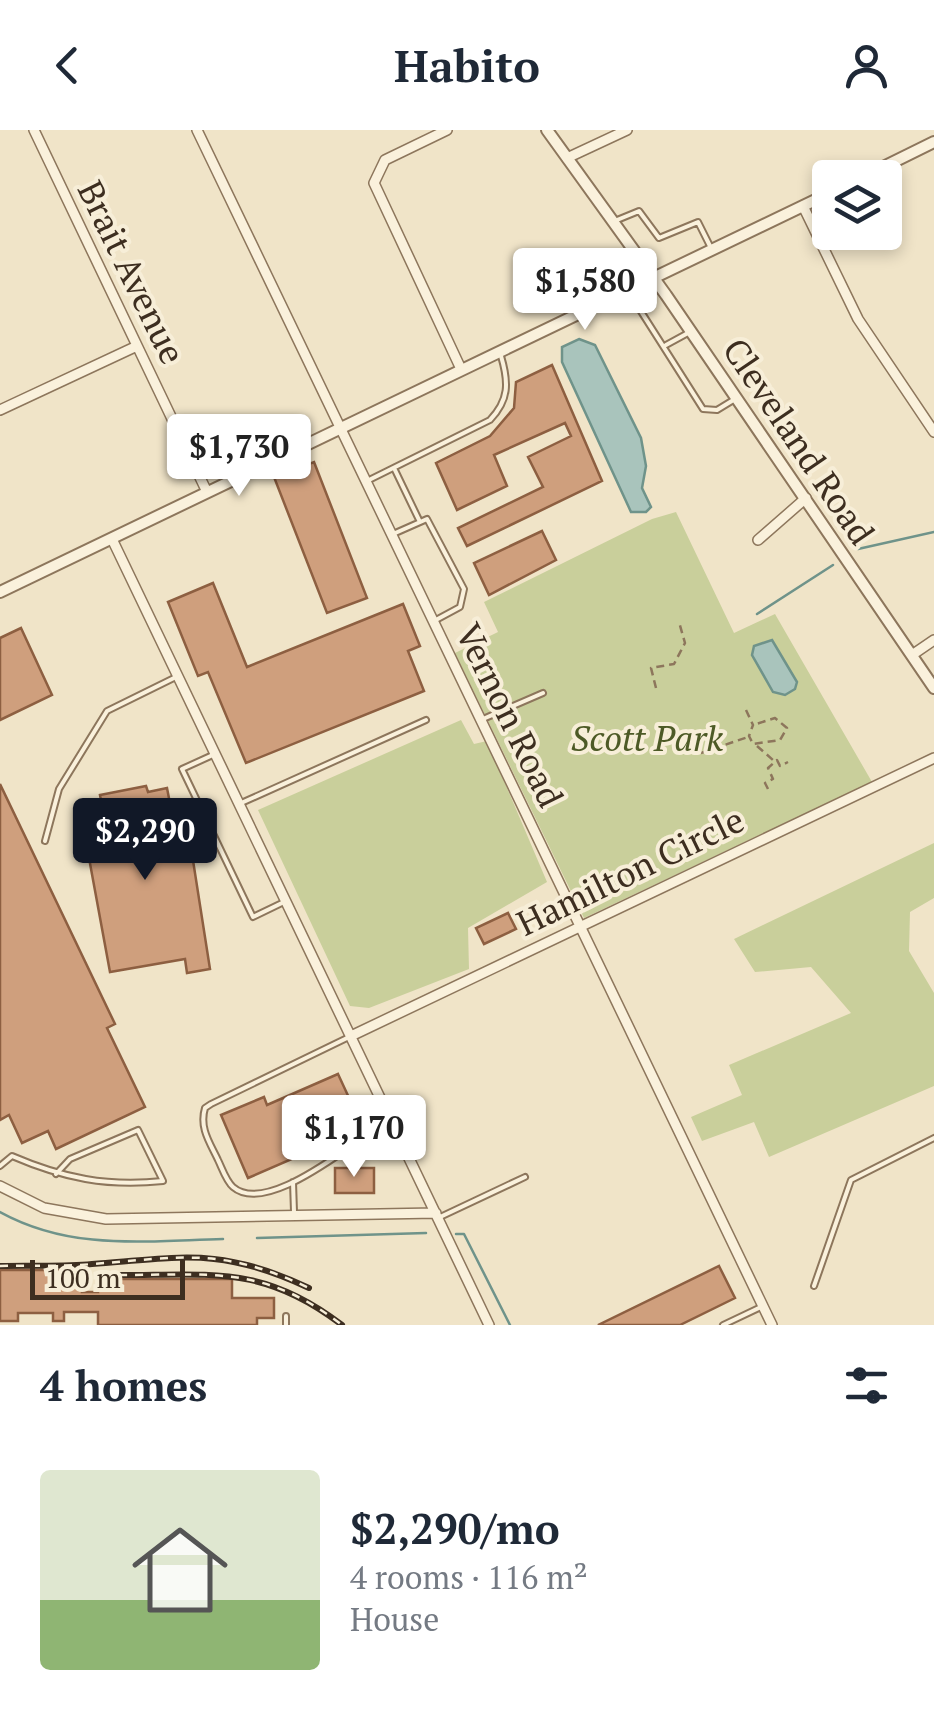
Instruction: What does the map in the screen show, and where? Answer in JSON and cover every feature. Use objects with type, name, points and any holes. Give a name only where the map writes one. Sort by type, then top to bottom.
[{"type":"street","name":"Brait Avenue","points":[[34,130],[207,492]]},
{"type":"street","name":"Vernon Road","points":[[198,130],[772,1325]]},
{"type":"street","points":[[447,130],[385,160],[374,174],[375,192],[461,369]]},
{"type":"street","name":"Cleveland Road","points":[[547,130],[737,398],[934,688]]},
{"type":"street","points":[[567,158],[627,130]]},
{"type":"street","points":[[898,160],[934,142]]},
{"type":"street","points":[[0,592],[812,201]]},
{"type":"street","points":[[803,206],[858,319],[934,432]]},
{"type":"street","points":[[0,410],[137,346]]},
{"type":"street","points":[[758,540],[806,498]]},
{"type":"street","points":[[112,539],[489,1325]]},
{"type":"street","points":[[912,655],[934,640]]},
{"type":"street","name":"Hamilton Circle","points":[[351,1036],[934,758]]},
{"type":"street","points":[[0,1186],[44,1208],[82,1217],[437,1216]]},
{"type":"lane","points":[[613,222],[639,211],[659,238],[698,222],[712,250]]},
{"type":"lane","points":[[628,290],[703,409],[718,410],[737,398]]},
{"type":"lane","points":[[666,346],[690,331]]},
{"type":"lane","points":[[366,481],[490,420],[504,406],[506,374],[500,351]]},
{"type":"lane","points":[[394,468],[420,522]]},
{"type":"lane","points":[[392,535],[427,519],[464,589],[460,606],[434,622]]},
{"type":"lane","points":[[45,841],[59,789],[107,711],[178,676]]},
{"type":"lane","points":[[482,719],[543,693]]},
{"type":"lane","points":[[239,804],[426,720]]},
{"type":"lane","points":[[215,754],[182,769],[253,917],[286,901]]},
{"type":"lane","points":[[351,1036],[205,1108],[206,1134],[230,1184],[250,1193],[293,1182],[353,1145]]},
{"type":"lane","points":[[0,1166],[12,1156],[56,1174],[100,1183],[163,1180],[138,1130],[70,1159],[56,1174]]},
{"type":"lane","points":[[814,1286],[851,1180],[934,1138]]},
{"type":"lane","points":[[437,1216],[525,1177]]},
{"type":"lane","points":[[293,1182],[294,1216]]},
{"type":"lane","points":[[724,1325],[763,1306]]},
{"type":"lane","points":[[286,1316],[286,1325]]},
{"type":"path","points":[[656,688],[651,668],[674,664],[685,643],[679,622]]},
{"type":"path","points":[[746,710],[753,725],[749,736]]},
{"type":"path","points":[[753,725],[775,718],[787,728],[780,740],[755,744]]},
{"type":"path","points":[[749,736],[780,766],[788,762]]},
{"type":"path","points":[[701,753],[749,736]]},
{"type":"path","points":[[768,788],[765,783],[774,779],[768,768],[774,761]]},
{"type":"green space","name":"Scott Park","points":[[676,512],[734,633],[775,614],[872,782],[584,918],[455,653],[498,632],[484,602],[652,519]]},
{"type":"green space","points":[[461,720],[474,744],[487,741],[547,882],[468,928],[469,969],[369,1008],[350,1006],[258,810]]},
{"type":"green space","points":[[934,843],[934,898],[910,912],[909,951],[934,993],[934,1086],[769,1157],[754,1122],[702,1141],[691,1117],[742,1095],[729,1065],[851,1013],[811,967],[755,972],[734,939]]},
{"type":"water","points":[[579,339],[595,345],[641,438],[646,466],[642,488],[651,507],[646,512],[631,512],[562,362],[562,347]]},
{"type":"water","points":[[772,640],[797,682],[795,689],[785,695],[773,692],[752,655],[754,646]]},
{"type":"building","points":[[552,365],[602,481],[467,546],[458,528],[543,487],[528,457],[571,436],[565,423],[494,455],[507,486],[457,510],[436,463],[490,436],[514,408],[516,382]]},
{"type":"building","points":[[314,462],[367,598],[327,613],[274,477]]},
{"type":"building","points":[[542,531],[556,560],[489,595],[474,563]]},
{"type":"building","points":[[213,583],[247,667],[403,604],[420,646],[408,651],[424,691],[246,763],[208,672],[198,676],[168,602]]},
{"type":"building","points":[[21,628],[52,695],[0,720],[0,638]]},
{"type":"building","points":[[0,784],[115,1024],[107,1028],[145,1107],[56,1149],[48,1131],[22,1143],[9,1115],[0,1120]]},
{"type":"building","points":[[146,786],[148,792],[167,788],[174,824],[187,822],[210,969],[187,973],[185,959],[110,972],[82,820],[104,816],[100,795]]},
{"type":"building","points":[[508,913],[516,929],[484,944],[476,928]]},
{"type":"building","points":[[338,1074],[363,1128],[248,1178],[221,1115],[264,1097],[267,1105]]},
{"type":"building","points":[[335,1168],[374,1168],[374,1193],[335,1193]]},
{"type":"building","points":[[719,1266],[735,1298],[680,1325],[598,1325]]},
{"type":"building","points":[[0,1270],[82,1270],[82,1292],[98,1292],[99,1279],[232,1279],[232,1298],[274,1298],[274,1318],[257,1318],[257,1325],[98,1325],[98,1312],[64,1312],[64,1321],[53,1321],[53,1313],[18,1313],[18,1321],[0,1321]]},
{"type":"waterway","points":[[858,549],[934,532]]},
{"type":"waterway","points":[[757,614],[833,565]]},
{"type":"waterway","points":[[0,1212],[54,1233],[81,1238],[136,1242],[223,1239]]},
{"type":"waterway","points":[[257,1238],[426,1233]]},
{"type":"waterway","points":[[456,1234],[464,1234],[510,1325]]},
{"type":"railway","points":[[0,1266],[202,1258],[251,1266],[309,1288]]},
{"type":"railway","points":[[119,1275],[210,1275],[262,1283],[314,1306],[342,1325]]}]
